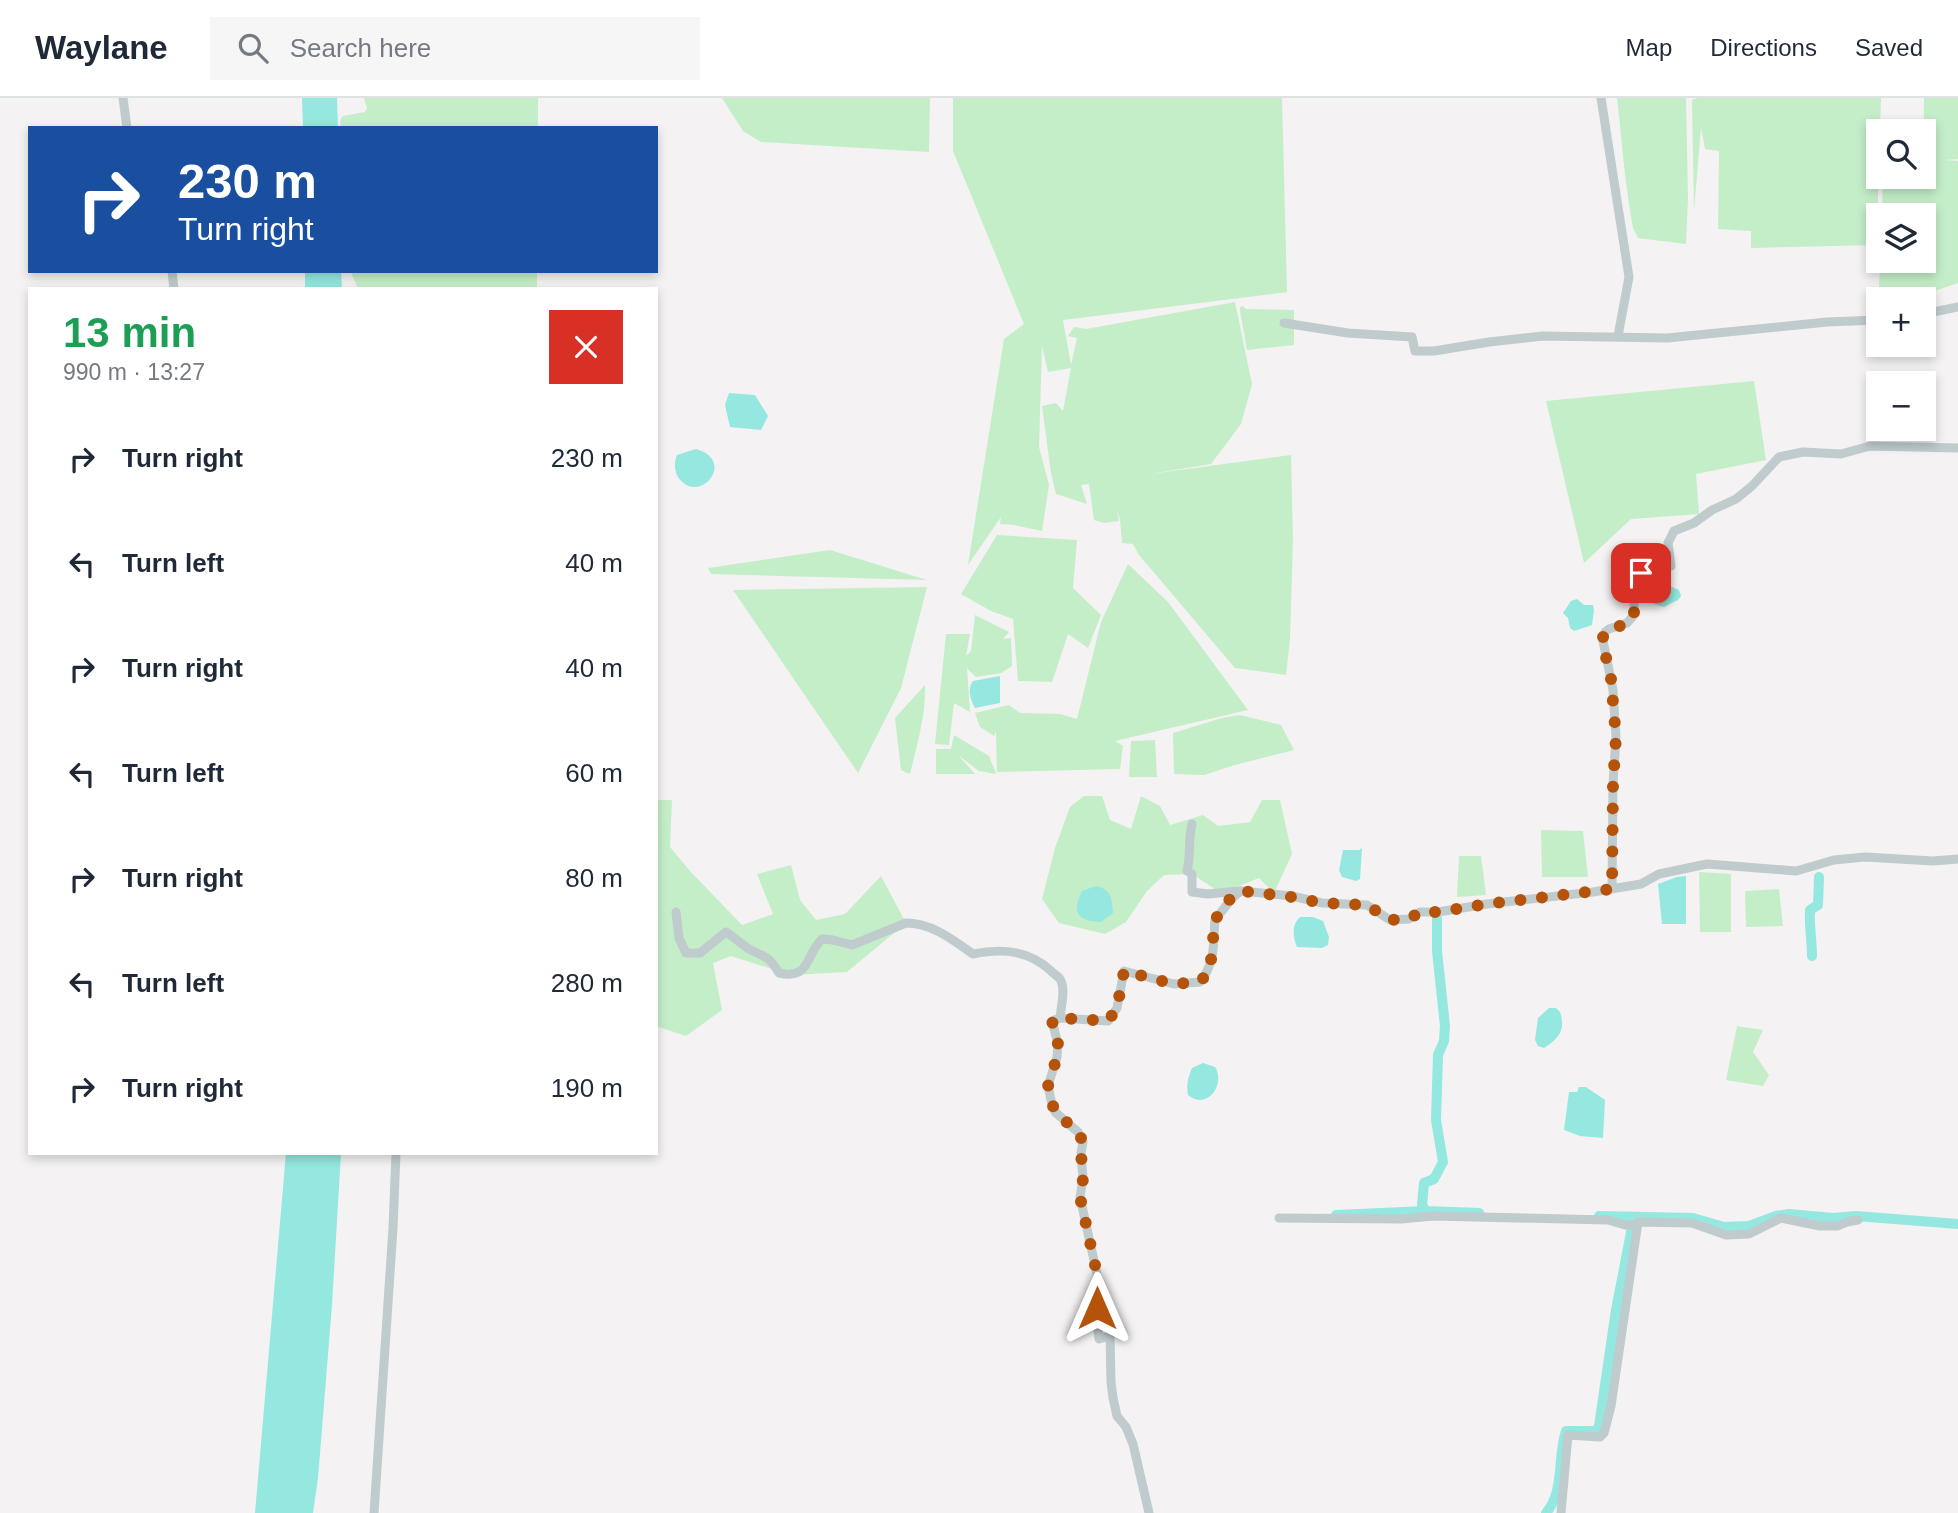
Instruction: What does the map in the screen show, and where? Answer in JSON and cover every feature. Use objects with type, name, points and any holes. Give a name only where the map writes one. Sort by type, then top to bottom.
[{"type":"street","points":[[123,98],[127,126]]},
{"type":"street","points":[[1601,98],[1629,277],[1618,336]]},
{"type":"street","points":[[1936,311],[1958,307]]},
{"type":"street","points":[[1284,323],[1348,333],[1412,337],[1415,351],[1434,351],[1543,336],[1667,338],[1866,320]]},
{"type":"street","points":[[1612,889],[1616,737],[1611,679],[1602,640],[1605,632],[1627,624],[1634,615],[1634,576],[1671,566],[1668,543],[1674,531],[1736,499],[1779,457],[1803,452],[1841,454],[1870,446],[1958,448]]},
{"type":"street","points":[[1192,824],[1187,871],[1192,874],[1192,892],[1221,894],[1241,891],[1322,903],[1367,905],[1390,920],[1409,919],[1420,912],[1438,912],[1641,884],[1659,874],[1707,864],[1796,871],[1834,860],[1865,857],[1933,861],[1958,859]]},
{"type":"street","points":[[1149,1513],[1133,1444],[1126,1427],[1117,1416],[1113,1398],[1110,1336],[1099,1339],[1097,1274],[1080,1197],[1083,1142],[1078,1132],[1055,1112],[1048,1086],[1058,1044],[1052,1021],[1060,1018],[1108,1021],[1117,1008],[1124,971],[1174,984],[1200,982],[1210,970],[1215,919],[1229,900],[1241,891]]},
{"type":"street","points":[[676,912],[679,938],[686,953],[700,953],[726,932],[748,948],[762,953],[772,961],[779,973],[791,975],[809,963],[815,946],[822,939],[852,945],[906,923],[925,925],[973,954],[1014,951],[1045,966],[1060,979],[1063,992],[1060,1018]]},
{"type":"street","points":[[374,1513],[396,1155]]},
{"type":"street","points":[[1279,1219],[1401,1219],[1433,1216],[1595,1219],[1625,1225],[1637,1225],[1638,1222],[1692,1223],[1726,1235],[1749,1234],[1781,1218],[1820,1226],[1838,1226],[1858,1220]]},
{"type":"street","points":[[1561,1513],[1568,1435],[1600,1437],[1604,1433],[1611,1406],[1637,1225]]},
{"type":"green space","points":[[364,98],[538,98],[538,126],[341,126],[343,116],[365,112],[367,108]]},
{"type":"green space","points":[[722,98],[930,98],[929,152],[761,142],[743,131]]},
{"type":"green space","points":[[953,98],[1282,98],[1287,292],[1063,320],[1071,365],[1077,338],[1068,336],[1074,327],[1086,329],[1235,302],[1252,384],[1241,424],[1211,464],[1150,474],[1291,455],[1293,540],[1290,639],[1286,675],[1235,668],[1139,555],[1133,544],[1122,543],[1120,519],[1117,511],[1119,521],[1104,523],[1094,520],[1089,484],[1081,485],[1087,504],[1056,494],[1042,406],[1056,403],[1063,411],[1071,368],[1048,372],[1042,346],[1039,447],[1049,485],[1042,531],[1000,524],[1001,517],[968,565],[1004,339],[1024,324],[953,151]]},
{"type":"green space","points":[[1617,98],[1686,98],[1686,244],[1638,238],[1633,228]]},
{"type":"green space","points":[[1881,98],[1880,119],[1866,119],[1866,189],[1878,189],[1878,203],[1866,203],[1866,245],[1751,248],[1751,231],[1718,229],[1719,151],[1705,149],[1701,128],[1694,211],[1692,100]]},
{"type":"green space","points":[[1924,98],[1958,98],[1958,159],[1945,160],[1958,161],[1958,283],[1936,291],[1936,287],[1879,287],[1880,273],[1936,273],[1936,203],[1882,203],[1883,189],[1936,189],[1936,119],[1924,119]]},
{"type":"green space","points":[[537,273],[537,287],[357,287],[352,275]]},
{"type":"green space","points":[[1243,306],[1246,309],[1294,310],[1294,345],[1247,350],[1240,311]]},
{"type":"green space","points":[[1754,381],[1766,460],[1696,474],[1699,514],[1631,519],[1584,563],[1546,401]]},
{"type":"green space","points":[[997,535],[1077,540],[1073,588],[1101,615],[1088,648],[1068,634],[1052,682],[1018,681],[1013,619],[991,611],[961,594]]},
{"type":"green space","points":[[830,550],[927,580],[711,574],[708,568]]},
{"type":"green space","points":[[1128,564],[1168,602],[1248,710],[1115,741],[1123,746],[1120,769],[997,772],[996,731],[994,736],[980,727],[975,713],[1009,705],[1020,713],[1060,714],[1077,719],[1101,622]]},
{"type":"green space","points":[[927,587],[901,688],[858,773],[733,590]]},
{"type":"green space","points":[[975,615],[1009,632],[1003,639],[1011,638],[1012,666],[1001,673],[976,677],[967,668],[970,712],[954,703],[949,745],[935,744],[946,634],[970,634],[966,656],[971,651]]},
{"type":"green space","points":[[925,685],[923,718],[910,774],[901,770],[895,718]]},
{"type":"green space","points":[[1240,715],[1281,725],[1294,750],[1204,775],[1174,774],[1173,733]]},
{"type":"green space","points":[[954,735],[989,756],[996,774],[979,771],[958,755],[975,774],[936,774],[936,749],[951,749]]},
{"type":"green space","points":[[1155,740],[1157,777],[1129,777],[1131,741]]},
{"type":"green space","points":[[1084,796],[1102,796],[1110,820],[1131,829],[1141,796],[1160,806],[1170,825],[1203,815],[1218,826],[1250,822],[1262,800],[1280,800],[1292,854],[1274,893],[1259,878],[1221,893],[1192,874],[1164,875],[1147,891],[1126,922],[1105,934],[1059,923],[1042,899],[1055,848],[1070,807]]},
{"type":"green space","points":[[658,800],[672,800],[670,847],[742,925],[773,914],[757,874],[791,865],[800,900],[816,920],[845,914],[881,876],[906,923],[847,972],[791,975],[731,956],[713,963],[722,1010],[686,1036],[658,1027]]},
{"type":"green space","points":[[1541,830],[1583,831],[1588,877],[1542,877]]},
{"type":"green space","points":[[1459,856],[1481,856],[1486,895],[1457,897]]},
{"type":"green space","points":[[1699,872],[1731,874],[1731,932],[1700,932]]},
{"type":"green space","points":[[1779,889],[1783,926],[1746,927],[1745,891]]},
{"type":"green space","points":[[1737,1026],[1763,1030],[1753,1052],[1769,1075],[1763,1086],[1726,1080]]},
{"type":"water","points":[[302,98],[337,98],[338,126],[303,126]]},
{"type":"water","points":[[305,273],[341,273],[342,287],[305,287]]},
{"type":"water","points":[[729,393],[755,395],[768,416],[761,430],[730,427],[725,405]]},
{"type":"water","points":[[696,449],[708,455],[714,463],[714,471],[710,479],[695,487],[686,485],[678,477],[675,460],[677,455]]},
{"type":"water","points":[[1665,584],[1679,590],[1681,596],[1664,607],[1651,600],[1656,585]]},
{"type":"water","points":[[1577,599],[1584,605],[1593,605],[1594,610],[1592,625],[1574,631],[1563,613],[1571,601]]},
{"type":"water","points":[[1000,676],[1000,703],[975,708],[970,694],[973,681]]},
{"type":"water","points":[[1362,848],[1360,879],[1356,881],[1342,877],[1339,870],[1343,850]]},
{"type":"water","points":[[1686,876],[1686,924],[1662,924],[1658,884]]},
{"type":"water","points":[[1096,886],[1108,892],[1112,903],[1113,913],[1101,922],[1082,918],[1077,910],[1082,891]]},
{"type":"water","points":[[1300,917],[1313,917],[1323,921],[1329,937],[1328,945],[1322,948],[1297,947],[1294,931]]},
{"type":"water","points":[[1549,1008],[1556,1008],[1560,1012],[1562,1029],[1554,1041],[1544,1048],[1538,1046],[1535,1040],[1538,1018]]},
{"type":"water","points":[[1203,1063],[1215,1067],[1218,1081],[1213,1093],[1202,1100],[1188,1095],[1187,1088],[1192,1068]]},
{"type":"water","points":[[1579,1087],[1586,1087],[1605,1100],[1603,1138],[1580,1136],[1564,1130],[1569,1092],[1577,1092]]},
{"type":"water","points":[[286,1155],[341,1155],[332,1305],[313,1513],[255,1513]]},
{"type":"waterway","points":[[1812,956],[1810,910],[1818,905],[1819,877]]},
{"type":"waterway","points":[[1437,919],[1437,951],[1445,1026],[1444,1041],[1438,1055],[1436,1120],[1443,1162],[1434,1179],[1424,1183],[1422,1205],[1426,1211],[1479,1213]]},
{"type":"waterway","points":[[1336,1215],[1426,1211]]},
{"type":"waterway","points":[[1599,1216],[1693,1218],[1724,1227],[1749,1226],[1789,1214],[1958,1224]]},
{"type":"waterway","points":[[1546,1513],[1556,1495],[1566,1431],[1596,1431],[1599,1426],[1616,1310],[1634,1217]]},
{"type":"route","points":[[1097,1308],[1097,1274],[1080,1197],[1083,1142],[1078,1132],[1055,1112],[1048,1086],[1058,1044],[1052,1021],[1060,1018],[1108,1021],[1117,1008],[1124,971],[1174,984],[1200,982],[1210,970],[1215,919],[1229,900],[1241,891],[1322,903],[1367,905],[1390,920],[1409,919],[1420,912],[1438,912],[1612,889],[1616,737],[1613,690],[1602,640],[1605,632],[1627,624],[1634,615],[1634,576],[1641,573]]}]
